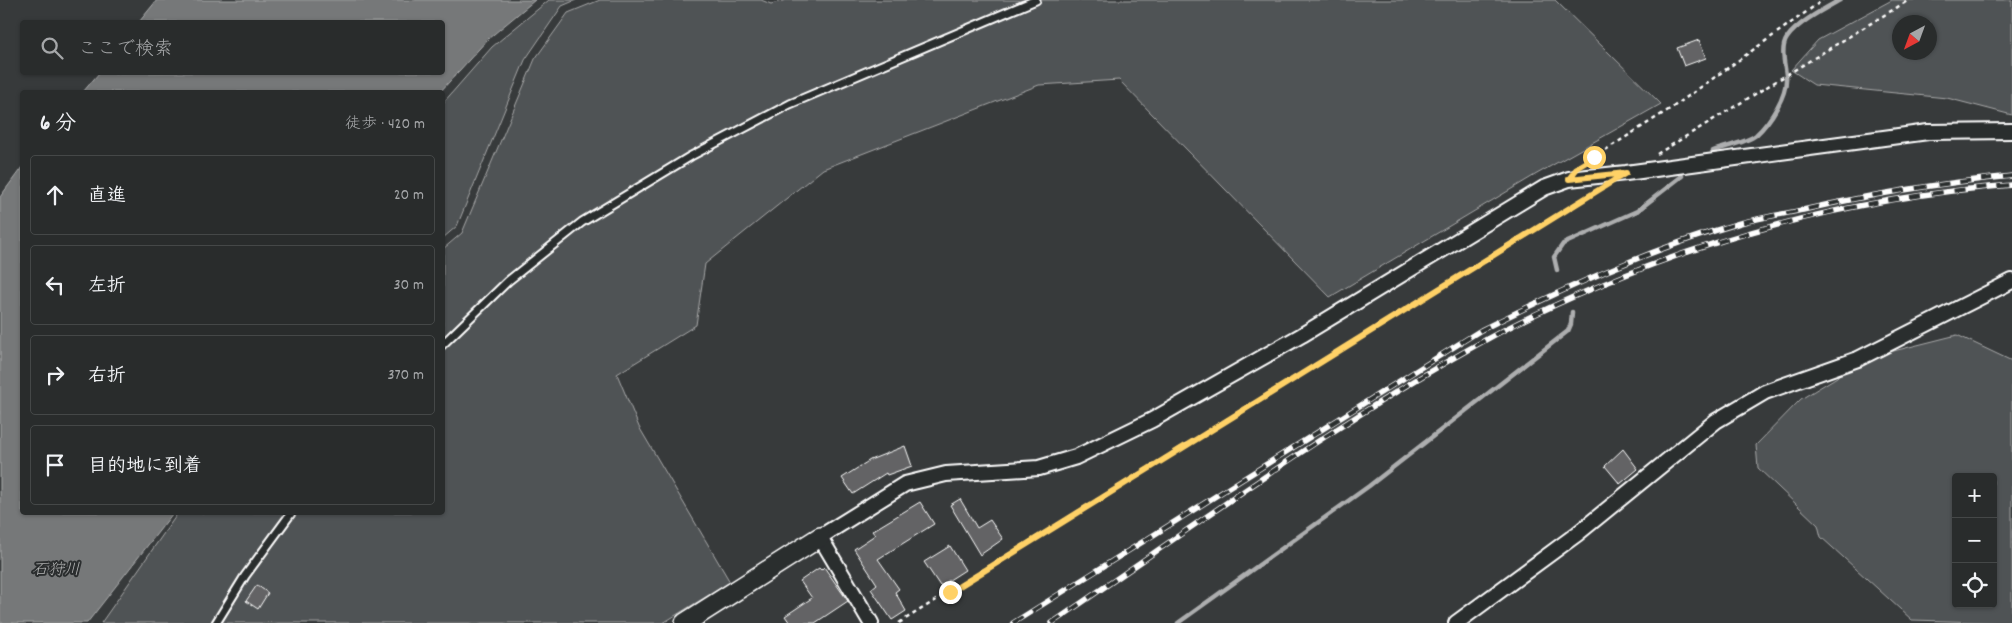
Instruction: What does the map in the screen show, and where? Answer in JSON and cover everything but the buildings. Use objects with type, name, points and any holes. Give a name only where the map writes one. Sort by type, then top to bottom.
[{"type":"street","points":[[685,623],[905,484],[946,474],[1039,468],[1076,457],[1152,420],[1302,335],[1544,188],[1569,179],[1928,132],[2012,131]]},
{"type":"street","points":[[1456,623],[1577,534],[1716,421],[1765,392],[1858,359],[2012,281]]},
{"type":"street","points":[[820,537],[871,623]]},
{"type":"lane","points":[[445,343],[508,281],[582,222],[691,156],[790,104],[1036,0]]},
{"type":"lane","points":[[216,623],[245,576],[290,515]]},
{"type":"path","points":[[1569,179],[1578,167],[1673,107],[1823,0]]},
{"type":"path","points":[[1651,157],[1909,0]]},
{"type":"path","points":[[899,623],[1601,188]]},
{"type":"shaded area","points":[[549,0],[576,0],[562,6],[525,60],[457,226],[445,236],[445,101],[492,47]]},
{"type":"shaded area","points":[[600,0],[761,0],[771,4],[786,0],[1555,0],[1661,104],[1535,175],[1330,297],[1119,80],[1039,85],[823,169],[705,264],[696,325],[617,374],[639,427],[730,582],[663,623],[101,623],[177,515],[445,515],[445,247],[462,233],[535,59],[568,13]]},
{"type":"shaded area","points":[[1892,0],[2012,0],[2012,115],[1947,98],[1814,85],[1791,70],[1818,40]]},
{"type":"shaded area","points":[[1957,335],[2012,361],[2012,623],[1912,620],[1821,537],[1818,525],[1758,468],[1756,445],[1801,399],[1837,377],[1850,362]]},
{"type":"water","points":[[157,0],[535,0],[488,39],[442,90],[85,90],[97,75],[445,75],[445,20],[141,20]]},
{"type":"water","name":"石狩川","points":[[20,170],[20,515],[171,515],[87,623],[0,623],[0,197]]},
{"type":"waterway","points":[[1713,151],[1747,140],[1761,130],[1777,108],[1784,91],[1786,75],[1783,51],[1787,38],[1797,27],[1840,0]]},
{"type":"waterway","points":[[1557,270],[1554,257],[1563,244],[1637,211],[1682,176]]},
{"type":"waterway","points":[[1178,623],[1369,486],[1568,331],[1572,312]]},
{"type":"railway","points":[[1013,623],[1481,330],[1608,270],[1706,233],[1740,223],[1881,194],[2012,176]]},
{"type":"railway","points":[[1052,623],[1267,475],[1377,404],[1489,338],[1558,304],[1650,265],[1751,232],[1802,218],[1906,198],[2012,185]]},
{"type":"route","points":[[950,592],[1626,173],[1569,179],[1578,167],[1594,157]]}]
